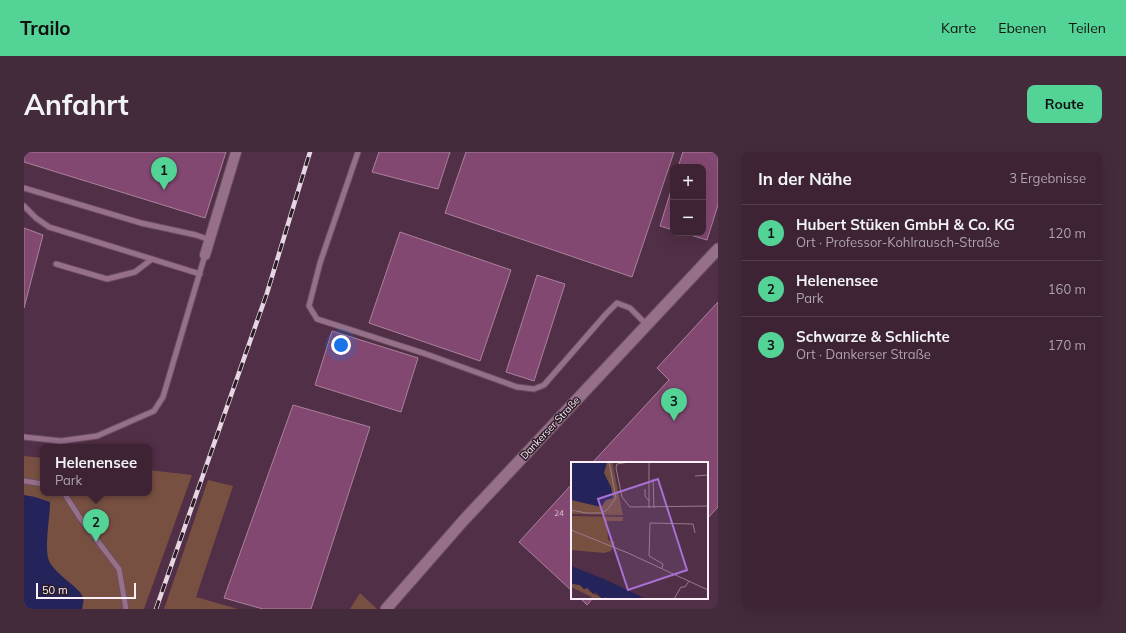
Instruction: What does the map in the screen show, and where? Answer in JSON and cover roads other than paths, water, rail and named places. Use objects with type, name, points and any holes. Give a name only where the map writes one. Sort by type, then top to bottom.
[{"type":"main road","name":"Dankerser Straße","points":[[386,609],[463,521],[718,249]]},
{"type":"street","points":[[205,255],[236,152]]},
{"type":"lane","points":[[358,152],[320,263],[308,306],[318,319],[426,354],[517,387],[534,389],[544,385],[617,303],[630,308],[647,325]]},
{"type":"lane","points":[[24,188],[141,222],[196,235],[210,240]]},
{"type":"lane","points":[[24,206],[36,218],[49,227],[200,274]]},
{"type":"lane","points":[[24,437],[61,441],[97,436],[154,411],[163,397],[205,255]]},
{"type":"lane","points":[[56,264],[107,279],[134,272],[152,259]]},
{"type":"lane","points":[[24,481],[40,484]]},
{"type":"lane","points":[[66,496],[80,518],[119,569],[126,609]]},
{"type":"railway","points":[[156,609],[267,293],[310,152]]},
{"type":"place","name":"Hubert Stüken GmbH & Co. KG","points":[[164,190]]},
{"type":"place","name":"Schwarze & Schlichte","points":[[674,421]]},
{"type":"place","name":"Helenensee","points":[[96,542]]}]
